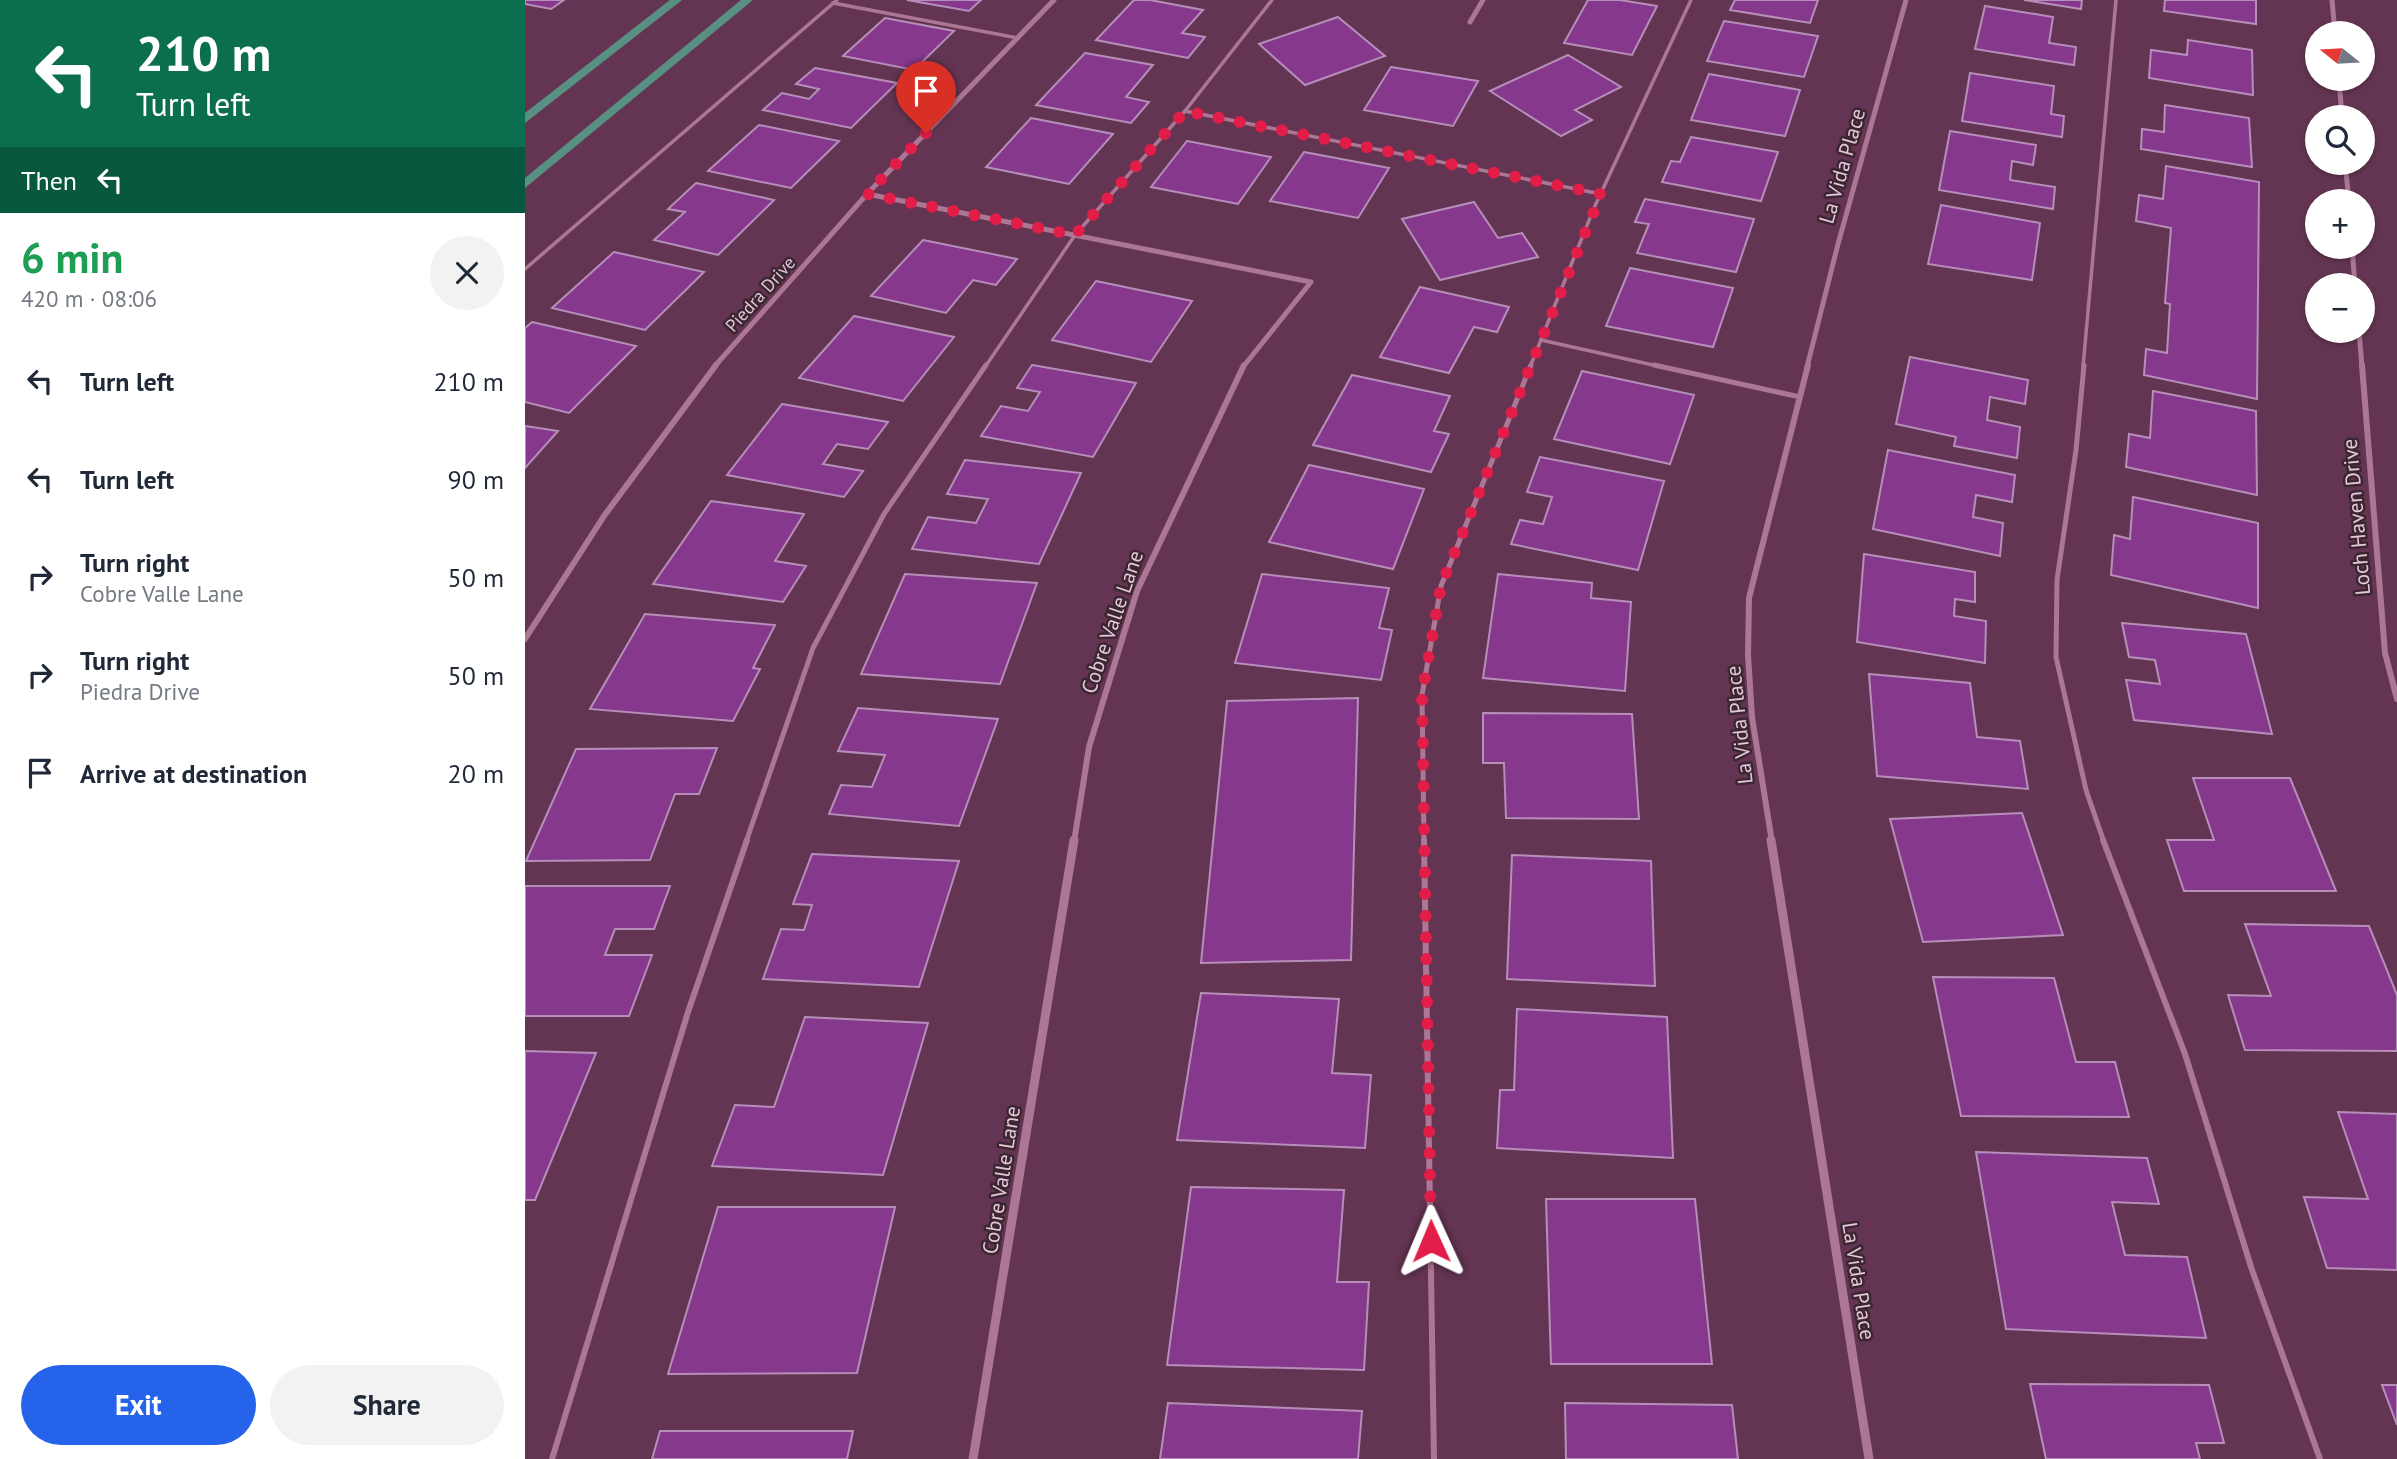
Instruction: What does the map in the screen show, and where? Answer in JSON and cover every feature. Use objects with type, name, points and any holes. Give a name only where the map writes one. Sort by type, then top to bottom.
[{"type":"main road","points":[[525,119],[677,0]]},
{"type":"main road","points":[[525,184],[748,0]]},
{"type":"street","name":"Piedra Drive","points":[[525,639],[604,516],[714,367],[867,194],[1054,0]]},
{"type":"street","points":[[1470,22],[1483,0]]},
{"type":"street","name":"La Vida Place","points":[[1870,1459],[1751,705],[1749,598],[1838,244],[1906,0]]},
{"type":"street","points":[[2332,0],[2334,21]]},
{"type":"street","name":"Cobre Valle Lane","points":[[867,194],[1311,282],[1245,362],[1185,485],[1137,592],[1089,747],[972,1459]]},
{"type":"street","name":"Loch Haven Drive","points":[[2360,343],[2385,653],[2397,699]]},
{"type":"lane","points":[[552,1459],[688,1012],[813,648],[884,514],[1075,235],[1185,111],[1272,0]]},
{"type":"lane","points":[[1434,1459],[1422,695],[1441,586],[1601,194],[1691,0]]},
{"type":"lane","points":[[2116,0],[2076,450],[2057,580],[2056,657],[2085,790],[2121,891],[2185,1054],[2252,1270],[2320,1459]]},
{"type":"lane","points":[[525,269],[835,2],[1018,38]]},
{"type":"lane","points":[[1185,111],[1601,194]]},
{"type":"lane","points":[[1541,340],[1800,397]]},
{"type":"building","points":[[525,0],[564,0],[551,9],[525,4]]},
{"type":"building","points":[[907,0],[981,0],[969,11]]},
{"type":"building","points":[[1134,0],[1150,0],[1203,10],[1182,33],[1205,37],[1188,58],[1096,40]]},
{"type":"building","points":[[1588,0],[1620,0],[1657,6],[1632,55],[1564,43]]},
{"type":"building","points":[[1735,0],[1818,0],[1810,23],[1730,10]]},
{"type":"building","points":[[2024,0],[2082,0],[2081,9]]},
{"type":"building","points":[[2165,0],[2256,0],[2256,24],[2164,11]]},
{"type":"building","points":[[1985,6],[2053,17],[2049,43],[2076,47],[2074,65],[1975,49]]},
{"type":"building","points":[[1338,17],[1385,56],[1305,85],[1259,44]]},
{"type":"building","points":[[885,18],[954,31],[914,70],[843,56]]},
{"type":"building","points":[[1724,21],[1818,36],[1804,77],[1707,61]]},
{"type":"building","points":[[2188,40],[2252,50],[2253,95],[2149,78],[2151,50],[2187,55]]},
{"type":"building","points":[[1085,53],[1153,65],[1126,97],[1149,102],[1131,123],[1036,105]]},
{"type":"building","points":[[1568,55],[1621,87],[1575,110],[1592,120],[1561,136],[1490,91]]},
{"type":"building","points":[[1391,67],[1478,81],[1453,126],[1364,110]]},
{"type":"building","points":[[815,68],[897,83],[851,128],[763,110],[782,93],[809,99],[819,89],[796,84]]},
{"type":"building","points":[[1970,73],[2054,86],[2051,114],[2064,116],[2062,137],[1962,121]]},
{"type":"building","points":[[1709,74],[1800,90],[1785,136],[1691,120]]},
{"type":"building","points":[[2165,105],[2249,118],[2252,167],[2141,149],[2142,129],[2164,132]]},
{"type":"building","points":[[1031,118],[1113,134],[1069,184],[986,167]]},
{"type":"building","points":[[759,125],[839,141],[791,188],[708,171]]},
{"type":"building","points":[[1950,131],[2036,145],[2033,165],[2012,161],[2010,180],[2055,187],[2053,209],[1939,190]]},
{"type":"building","points":[[1691,137],[1778,152],[1761,201],[1662,182],[1671,161],[1680,162]]},
{"type":"building","points":[[1187,141],[1271,157],[1238,204],[1151,187]]},
{"type":"building","points":[[1304,152],[1389,168],[1358,218],[1270,201]]},
{"type":"building","points":[[2166,166],[2259,182],[2257,399],[2144,375],[2146,349],[2167,353],[2170,304],[2165,303],[2171,228],[2136,221],[2139,195],[2163,199]]},
{"type":"building","points":[[696,183],[774,200],[718,255],[654,240],[685,212],[668,209]]},
{"type":"building","points":[[1645,199],[1754,219],[1736,272],[1637,253],[1649,224],[1635,222]]},
{"type":"building","points":[[1474,202],[1498,238],[1522,233],[1538,257],[1440,280],[1402,219]]},
{"type":"building","points":[[1941,205],[2040,223],[2032,280],[1928,264]]},
{"type":"building","points":[[923,240],[1017,259],[996,285],[973,280],[946,313],[871,296]]},
{"type":"building","points":[[614,252],[704,272],[645,330],[552,308]]},
{"type":"building","points":[[1630,268],[1733,288],[1713,347],[1606,326]]},
{"type":"building","points":[[1096,281],[1192,301],[1151,362],[1052,340]]},
{"type":"building","points":[[1420,287],[1509,307],[1497,332],[1474,327],[1449,373],[1380,357]]},
{"type":"building","points":[[854,316],[954,337],[903,401],[799,378]]},
{"type":"building","points":[[532,322],[636,346],[569,413],[525,402],[525,328]]},
{"type":"building","points":[[1910,357],[2028,380],[2025,404],[1990,397],[1987,420],[2020,427],[2017,458],[1954,446],[1956,437],[1896,424]]},
{"type":"building","points":[[1032,365],[1136,383],[1093,457],[981,436],[1001,406],[1028,411],[1040,392],[1017,388]]},
{"type":"building","points":[[1582,371],[1694,395],[1670,464],[1554,439]]},
{"type":"building","points":[[1352,375],[1450,396],[1434,431],[1449,434],[1431,472],[1313,445]]},
{"type":"building","points":[[2153,391],[2256,411],[2257,495],[2126,467],[2129,434],[2150,438]]},
{"type":"building","points":[[782,404],[888,422],[868,449],[837,444],[823,464],[863,471],[844,497],[727,475]]},
{"type":"building","points":[[525,426],[558,431],[525,468]]},
{"type":"building","points":[[1888,450],[2015,475],[2012,502],[1976,495],[1973,517],[2003,523],[2000,556],[1873,529]]},
{"type":"building","points":[[1540,457],[1664,481],[1638,570],[1511,544],[1520,520],[1543,524],[1552,497],[1527,492]]},
{"type":"building","points":[[965,460],[1081,473],[1039,564],[912,549],[928,517],[976,523],[988,499],[947,494]]},
{"type":"building","points":[[1309,465],[1424,489],[1393,569],[1269,542]]},
{"type":"building","points":[[2133,497],[2258,523],[2258,608],[2111,575],[2114,535],[2130,539]]},
{"type":"building","points":[[711,501],[804,514],[775,561],[806,566],[783,602],[653,584]]},
{"type":"building","points":[[1864,554],[1975,572],[1975,602],[1955,599],[1954,616],[1986,621],[1985,663],[1857,642]]},
{"type":"building","points":[[905,574],[1037,583],[1000,684],[861,674]]},
{"type":"building","points":[[1262,574],[1389,588],[1379,628],[1392,630],[1381,680],[1235,663]]},
{"type":"building","points":[[1498,574],[1592,583],[1591,598],[1631,602],[1625,691],[1483,678]]},
{"type":"building","points":[[645,614],[775,625],[753,668],[760,669],[733,721],[590,709]]},
{"type":"building","points":[[2122,623],[2246,634],[2272,734],[2134,720],[2126,680],[2160,684],[2155,660],[2129,657]]},
{"type":"building","points":[[1869,674],[1970,683],[1977,737],[2020,741],[2028,789],[1877,776]]},
{"type":"building","points":[[1358,698],[1351,960],[1201,963],[1227,701]]},
{"type":"building","points":[[858,708],[998,719],[959,826],[829,814],[841,785],[872,787],[885,755],[838,751]]},
{"type":"building","points":[[1483,713],[1632,714],[1639,819],[1506,818],[1504,763],[1483,763]]},
{"type":"building","points":[[717,748],[699,794],[675,794],[650,860],[526,861],[576,749]]},
{"type":"building","points":[[2193,778],[2290,778],[2336,891],[2184,891],[2167,840],[2214,840]]},
{"type":"building","points":[[2022,813],[2063,935],[1923,942],[1890,819]]},
{"type":"building","points":[[812,854],[959,861],[919,987],[763,979],[781,929],[804,930],[812,905],[793,904]]},
{"type":"building","points":[[1512,855],[1651,861],[1655,986],[1507,979]]},
{"type":"building","points":[[525,886],[670,886],[654,929],[615,929],[605,955],[652,955],[629,1016],[525,1016]]},
{"type":"building","points":[[2245,924],[2369,926],[2397,995],[2397,1051],[2245,1050],[2228,995],[2271,996]]},
{"type":"building","points":[[1933,977],[2054,978],[2076,1062],[2115,1062],[2129,1117],[1961,1116]]},
{"type":"building","points":[[1201,993],[1339,999],[1332,1073],[1371,1075],[1365,1148],[1177,1140]]},
{"type":"building","points":[[1517,1009],[1667,1017],[1673,1158],[1497,1148],[1500,1090],[1514,1090]]},
{"type":"building","points":[[805,1017],[928,1023],[883,1175],[712,1166],[735,1105],[774,1107]]},
{"type":"building","points":[[525,1051],[596,1053],[535,1200],[525,1200]]},
{"type":"building","points":[[2338,1112],[2397,1114],[2397,1270],[2327,1268],[2304,1197],[2368,1199]]},
{"type":"building","points":[[1976,1152],[2147,1158],[2159,1204],[2112,1202],[2125,1255],[2187,1257],[2206,1338],[2006,1329]]},
{"type":"building","points":[[1191,1187],[1344,1190],[1337,1282],[1369,1282],[1364,1370],[1167,1365]]},
{"type":"building","points":[[1546,1199],[1695,1199],[1712,1364],[1551,1364]]},
{"type":"building","points":[[718,1207],[895,1207],[857,1373],[668,1374]]},
{"type":"building","points":[[2030,1384],[2209,1385],[2224,1443],[2196,1443],[2200,1459],[2046,1459]]},
{"type":"building","points":[[2382,1385],[2397,1385],[2397,1425]]},
{"type":"building","points":[[1168,1403],[1362,1411],[1358,1459],[1160,1459]]},
{"type":"building","points":[[1565,1403],[1732,1405],[1738,1459],[1566,1459]]},
{"type":"building","points":[[660,1431],[853,1431],[847,1459],[652,1459]]},
{"type":"route","points":[[926,133],[867,194],[1075,235],[1185,111],[1601,194],[1441,586],[1422,695],[1431,1241]]}]
